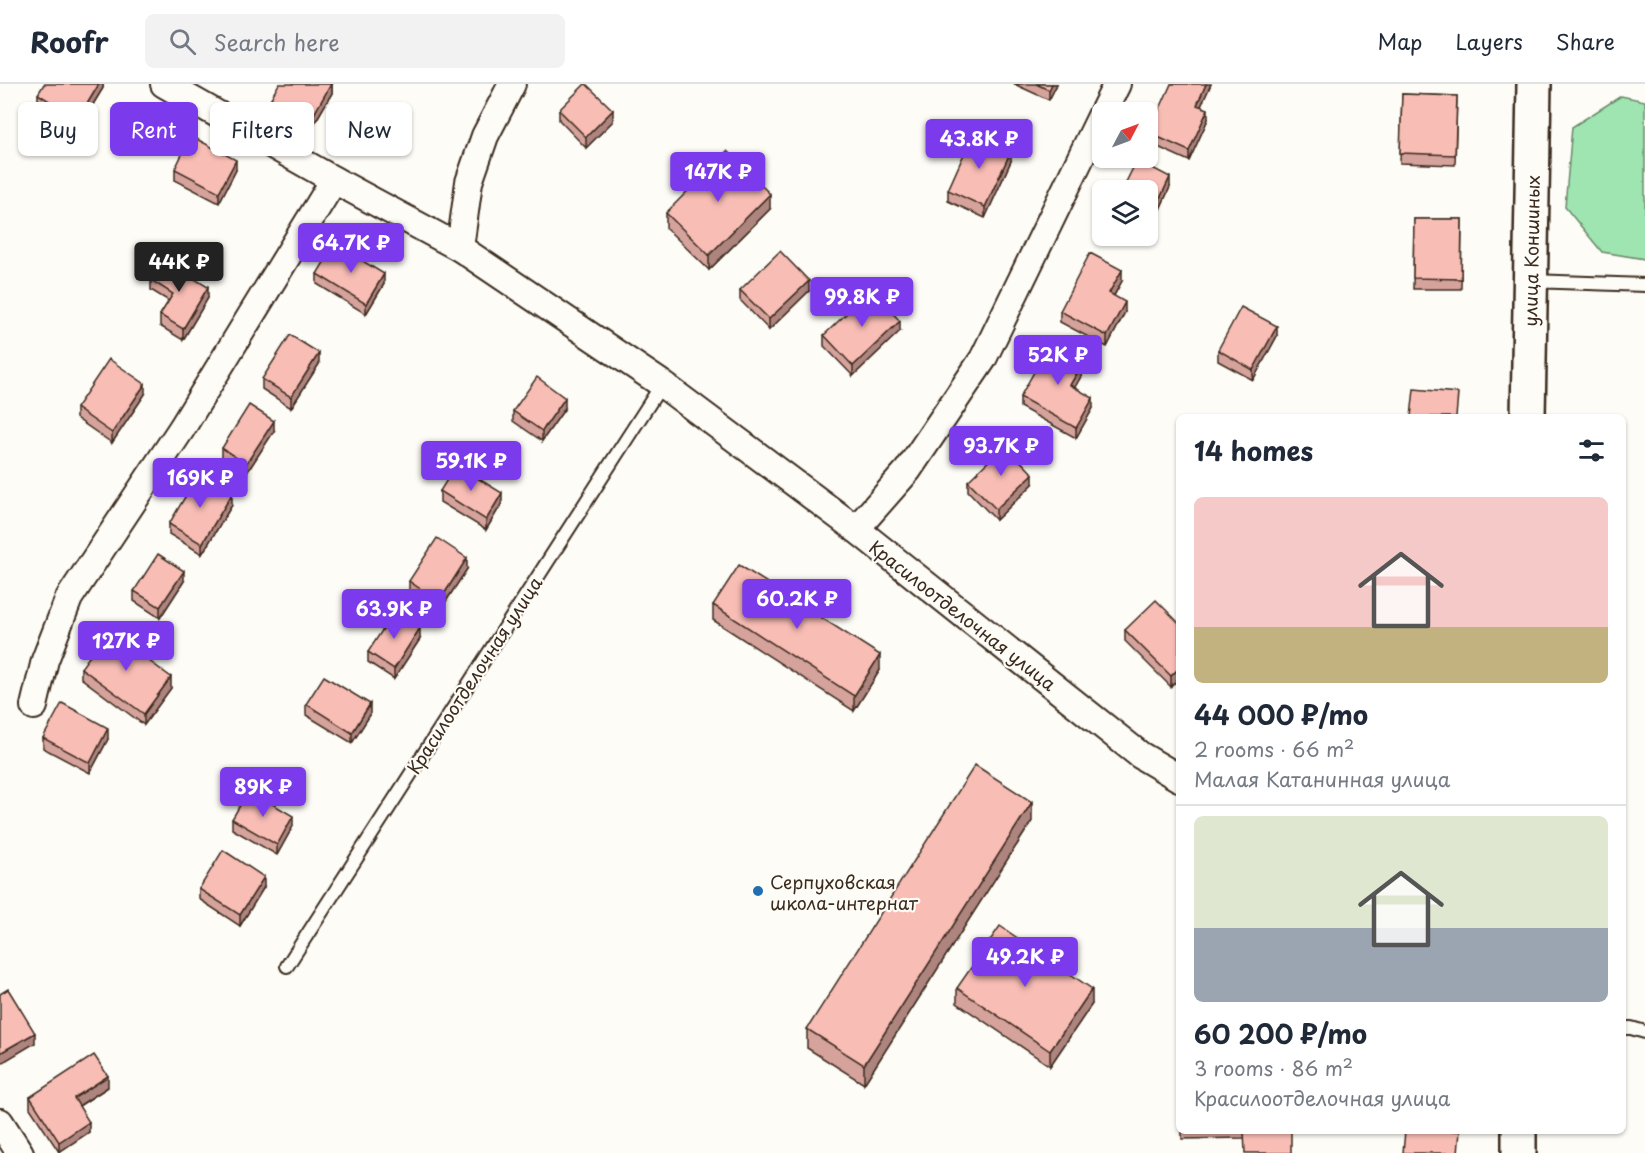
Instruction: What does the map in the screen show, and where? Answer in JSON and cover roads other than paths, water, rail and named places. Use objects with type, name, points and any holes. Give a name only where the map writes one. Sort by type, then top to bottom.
[{"type":"main road","name":"улица Коншиных","points":[[1528,414],[1534,84]]},
{"type":"main road","points":[[1518,1153],[1519,1134]]},
{"type":"street","name":"Красилоотделочная улица","points":[[164,84],[460,248],[662,384],[855,529],[1140,755],[1176,776]]},
{"type":"street","points":[[460,248],[469,182],[485,136],[512,84]]},
{"type":"street","points":[[1108,102],[1117,84]]},
{"type":"street","points":[[855,529],[908,470],[983,359],[1092,136]]},
{"type":"street","points":[[34,706],[45,660],[69,598],[183,428],[334,180]]},
{"type":"street","points":[[0,1122],[20,1153]]},
{"type":"lane","points":[[1530,281],[1645,285]]},
{"type":"lane","name":"Красилоотделочная улица","points":[[287,966],[662,384]]},
{"type":"lane","points":[[1626,1028],[1645,1032]]},
{"type":"place","name":"Серпуховская школа-интернат","points":[[758,891]]}]
